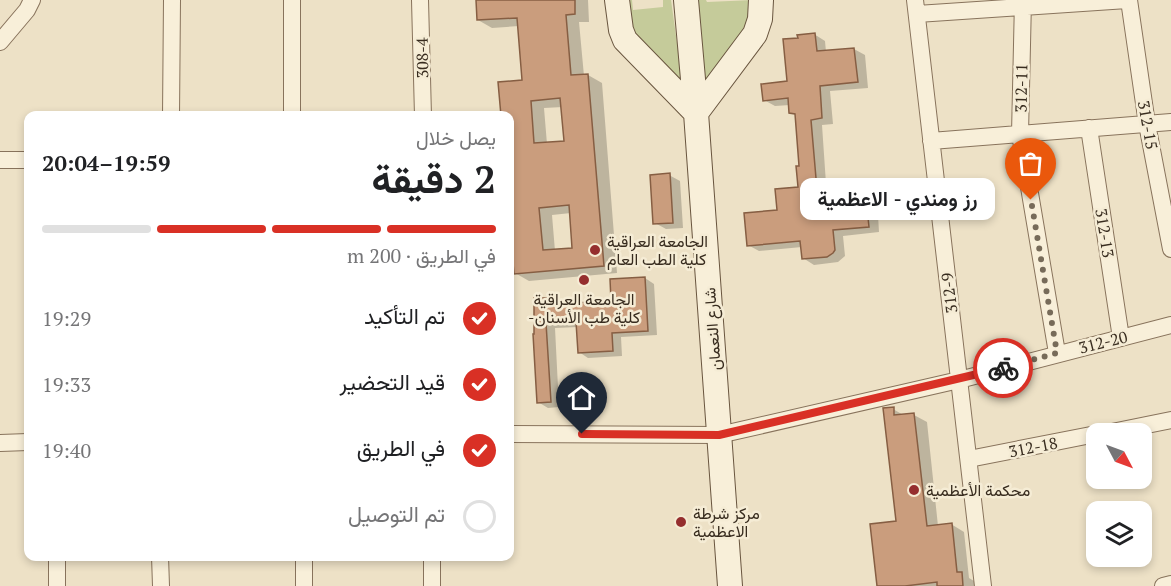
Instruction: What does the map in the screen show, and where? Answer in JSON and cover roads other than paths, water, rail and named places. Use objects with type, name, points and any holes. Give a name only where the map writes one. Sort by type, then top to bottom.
[{"type":"street","points":[[0,42],[32,0]]},
{"type":"street","points":[[171,111],[172,0]]},
{"type":"street","points":[[292,0],[292,111]]},
{"type":"street","name":"308-4","points":[[420,0],[423,111]]},
{"type":"street","points":[[617,0],[621,30],[631,49],[696,113],[755,34],[760,19],[760,0]]},
{"type":"street","name":"شارع النعمان","points":[[686,0],[730,586]]},
{"type":"street","points":[[916,7],[1128,0]]},
{"type":"street","name":"312-15","points":[[1128,0],[1147,124],[1171,249]]},
{"type":"street","name":"312-11","points":[[1023,3],[1020,134],[1057,353]]},
{"type":"street","name":"312-9","points":[[916,7],[983,586]]},
{"type":"street","points":[[931,141],[1171,122]]},
{"type":"street","name":"312-13","points":[[1089,129],[1121,338]]},
{"type":"street","points":[[0,160],[24,160]]},
{"type":"street","name":"312-20","points":[[514,434],[719,435],[959,380],[1171,325]]},
{"type":"street","points":[[1152,424],[1171,420]]},
{"type":"street","name":"312-18","points":[[969,459],[1086,436]]},
{"type":"street","points":[[0,443],[24,442]]},
{"type":"street","points":[[57,561],[57,586]]},
{"type":"street","points":[[160,561],[161,586]]},
{"type":"street","points":[[304,561],[304,586]]},
{"type":"street","points":[[432,561],[432,586]]},
{"type":"street","points":[[1163,586],[1171,584]]},
{"type":"place","name":"رز ومندي - الاعظمية","points":[[1031,200]]},
{"type":"place","name":"الجامعة العراقية كلية الطب العام","points":[[595,250]]},
{"type":"place","name":"الجامعة العراقية -كلية طب الأسنان","points":[[584,280]]},
{"type":"place","name":"محكمة الأعظمية","points":[[914,490]]},
{"type":"place","name":"مركز شرطة الاعظمية","points":[[681,522]]}]
